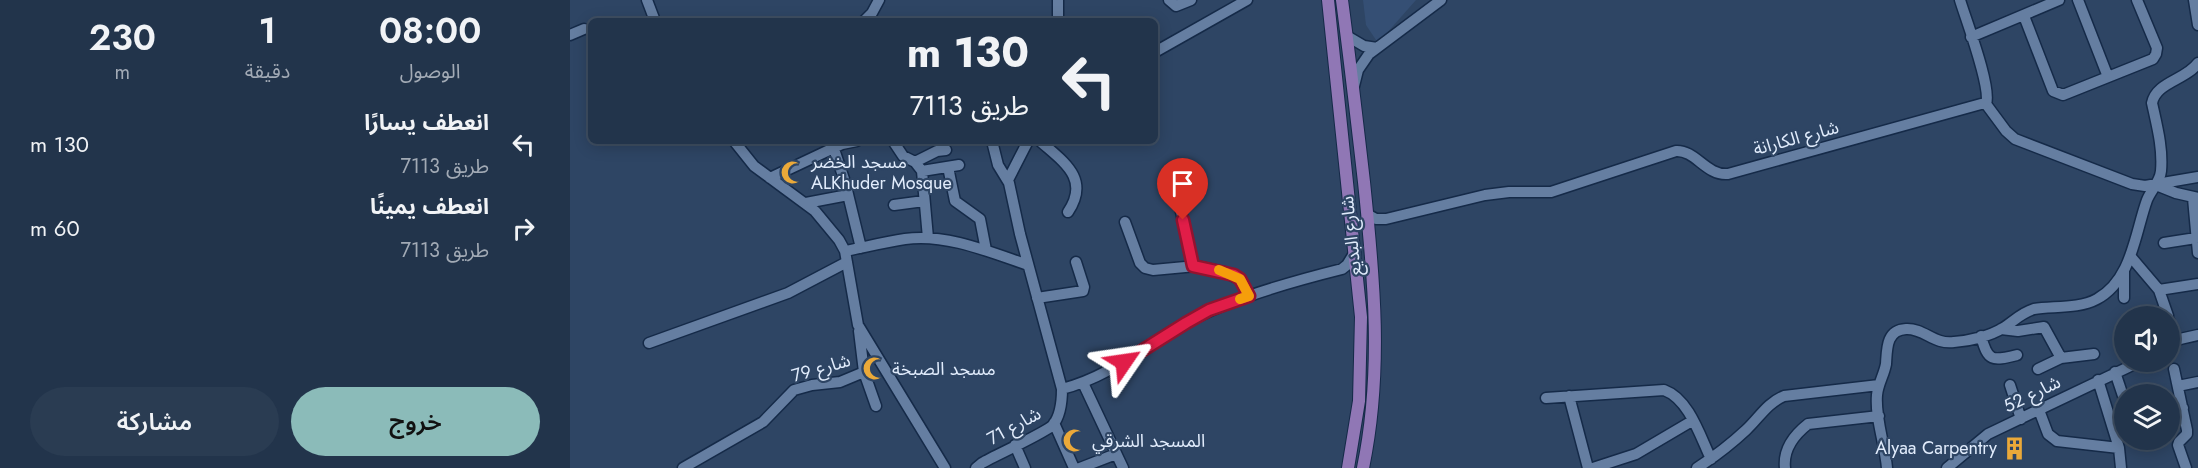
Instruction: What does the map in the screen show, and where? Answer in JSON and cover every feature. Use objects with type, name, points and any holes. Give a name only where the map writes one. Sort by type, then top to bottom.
[{"type":"main road","name":"شارع البديع","points":[[1328,0],[1358,281],[1361,345],[1359,400],[1348,468]]},
{"type":"main road","name":"شارع البديع","points":[[1342,0],[1370,234],[1376,309],[1371,424],[1364,468]]},
{"type":"street","points":[[647,0],[654,18]]},
{"type":"street","points":[[867,18],[879,0]]},
{"type":"street","points":[[1058,0],[1058,18]]},
{"type":"street","points":[[1170,0],[1176,6],[1191,0]]},
{"type":"street","points":[[1158,50],[1248,0]]},
{"type":"street","points":[[1353,90],[1358,70],[1363,62],[1377,48],[1441,0]]},
{"type":"street","points":[[1960,0],[1986,83],[1988,99],[1986,104],[2006,131],[2015,139],[2132,184],[2155,185],[2198,177]]},
{"type":"street","points":[[1971,38],[2059,0]]},
{"type":"street","points":[[2078,0],[2108,77]]},
{"type":"street","points":[[2024,16],[2050,86],[2057,94],[2063,95],[2153,59],[2157,48],[2137,0]]},
{"type":"street","points":[[2196,3],[2198,25]]},
{"type":"street","points":[[570,35],[584,29]]},
{"type":"street","points":[[1347,36],[1364,46],[1377,48]]},
{"type":"street","points":[[1887,468],[1877,396],[1886,365],[1888,341],[1899,331],[1914,330],[1944,343],[1981,336],[2001,329],[2025,311],[2090,302],[2108,291],[2124,271],[2131,257],[2148,198],[2161,174],[2162,157],[2152,104],[2153,98],[2160,90],[2189,72],[2198,63]]},
{"type":"street","name":"شارع الكارانة","points":[[1367,214],[1376,219],[1386,219],[1493,193],[1551,192],[1676,151],[1685,152],[1715,173],[1728,174],[1974,105],[1986,104]]},
{"type":"street","points":[[736,144],[754,166],[806,203],[826,222],[846,256],[858,325],[945,468]]},
{"type":"street","points":[[895,144],[903,156],[918,167],[954,166],[956,201],[980,219],[986,250]]},
{"type":"street","points":[[993,144],[998,165],[1008,180],[1062,389],[1083,383],[1110,370],[1209,310],[1342,269],[1355,252]]},
{"type":"street","points":[[1008,180],[1026,144]]},
{"type":"street","points":[[1043,144],[1065,163],[1075,177],[1074,203],[1068,212]]},
{"type":"street","points":[[770,178],[839,145],[861,248]]},
{"type":"street","points":[[918,167],[937,151],[946,150]]},
{"type":"street","points":[[918,167],[928,238]]},
{"type":"street","points":[[2155,185],[2195,198],[2198,253]]},
{"type":"street","points":[[806,203],[848,195]]},
{"type":"street","points":[[1178,198],[1193,266]]},
{"type":"street","points":[[894,205],[924,201]]},
{"type":"street","name":"شارع الكارانة","points":[[1370,234],[1386,219]]},
{"type":"street","points":[[1125,222],[1140,263],[1145,268],[1153,270],[1193,266],[1234,275],[1240,279],[1249,296]]},
{"type":"street","points":[[649,343],[788,293],[861,248],[906,238],[928,238],[986,250],[1028,264]]},
{"type":"street","points":[[2164,243],[2196,238]]},
{"type":"street","points":[[2131,257],[2159,290],[2164,306]]},
{"type":"street","points":[[1037,298],[1083,291],[1084,287],[1076,262]]},
{"type":"street","points":[[1342,269],[1348,271],[1358,281]]},
{"type":"street","points":[[2124,271],[2124,298]]},
{"type":"street","points":[[2159,290],[2198,284]]},
{"type":"street","name":"شارع 79","points":[[858,325],[864,372],[876,406]]},
{"type":"street","points":[[2001,329],[2044,327],[2061,358]]},
{"type":"street","points":[[2180,340],[2198,335]]},
{"type":"street","points":[[1981,336],[1986,354],[1990,358],[1996,360],[2017,355]]},
{"type":"street","points":[[2038,369],[2061,358],[2094,354]]},
{"type":"street","name":"شارع 79","points":[[683,468],[763,422],[794,390],[812,385],[840,382],[864,372]]},
{"type":"street","points":[[2115,372],[2119,384]]},
{"type":"street","name":"شارع 52","points":[[1947,468],[1977,441],[2115,372]]},
{"type":"street","points":[[2098,380],[2114,417]]},
{"type":"street","points":[[2180,386],[2198,382]]},
{"type":"street","points":[[1083,383],[1123,468]]},
{"type":"street","points":[[1697,468],[1746,430],[1776,399],[1784,396],[1879,385]]},
{"type":"street","points":[[2010,385],[2020,418]]},
{"type":"street","name":"شارع 71","points":[[976,468],[1049,428],[1054,423],[1061,406],[1062,389]]},
{"type":"street","points":[[1546,398],[1664,390],[1680,399],[1711,459]]},
{"type":"street","points":[[2180,395],[2187,434],[2178,445],[2186,468]]},
{"type":"street","points":[[1569,396],[1588,468]]},
{"type":"street","points":[[2039,410],[2048,434],[2057,441],[2114,447]]},
{"type":"street","points":[[1785,468],[1786,450],[1809,424],[1879,416]]},
{"type":"street","points":[[1593,468],[1636,454],[1692,421]]},
{"type":"street","points":[[1054,423],[1074,468]]},
{"type":"street","points":[[1015,445],[1025,468]]},
{"type":"street","points":[[2119,450],[2121,468]]},
{"type":"street","points":[[1080,468],[1116,454]]},
{"type":"shaded area","points":[[1363,0],[1416,0],[1378,43],[1366,25]]},
{"type":"slow traffic","points":[[1219,270],[1240,279],[1249,296],[1240,299]]},
{"type":"place","name":"مسجد الخضر ALKhuder Mosque","points":[[793,172]]},
{"type":"place","name":"مسجد الصبخة","points":[[874,369]]},
{"type":"place","name":"المسجد الشرقي","points":[[1074,441]]},
{"type":"place","name":"Alyaa Carpentry","points":[[2015,448]]},
{"type":"route","points":[[1124,362],[1209,310],[1249,296],[1240,279],[1234,275],[1193,266],[1183,220]]}]
